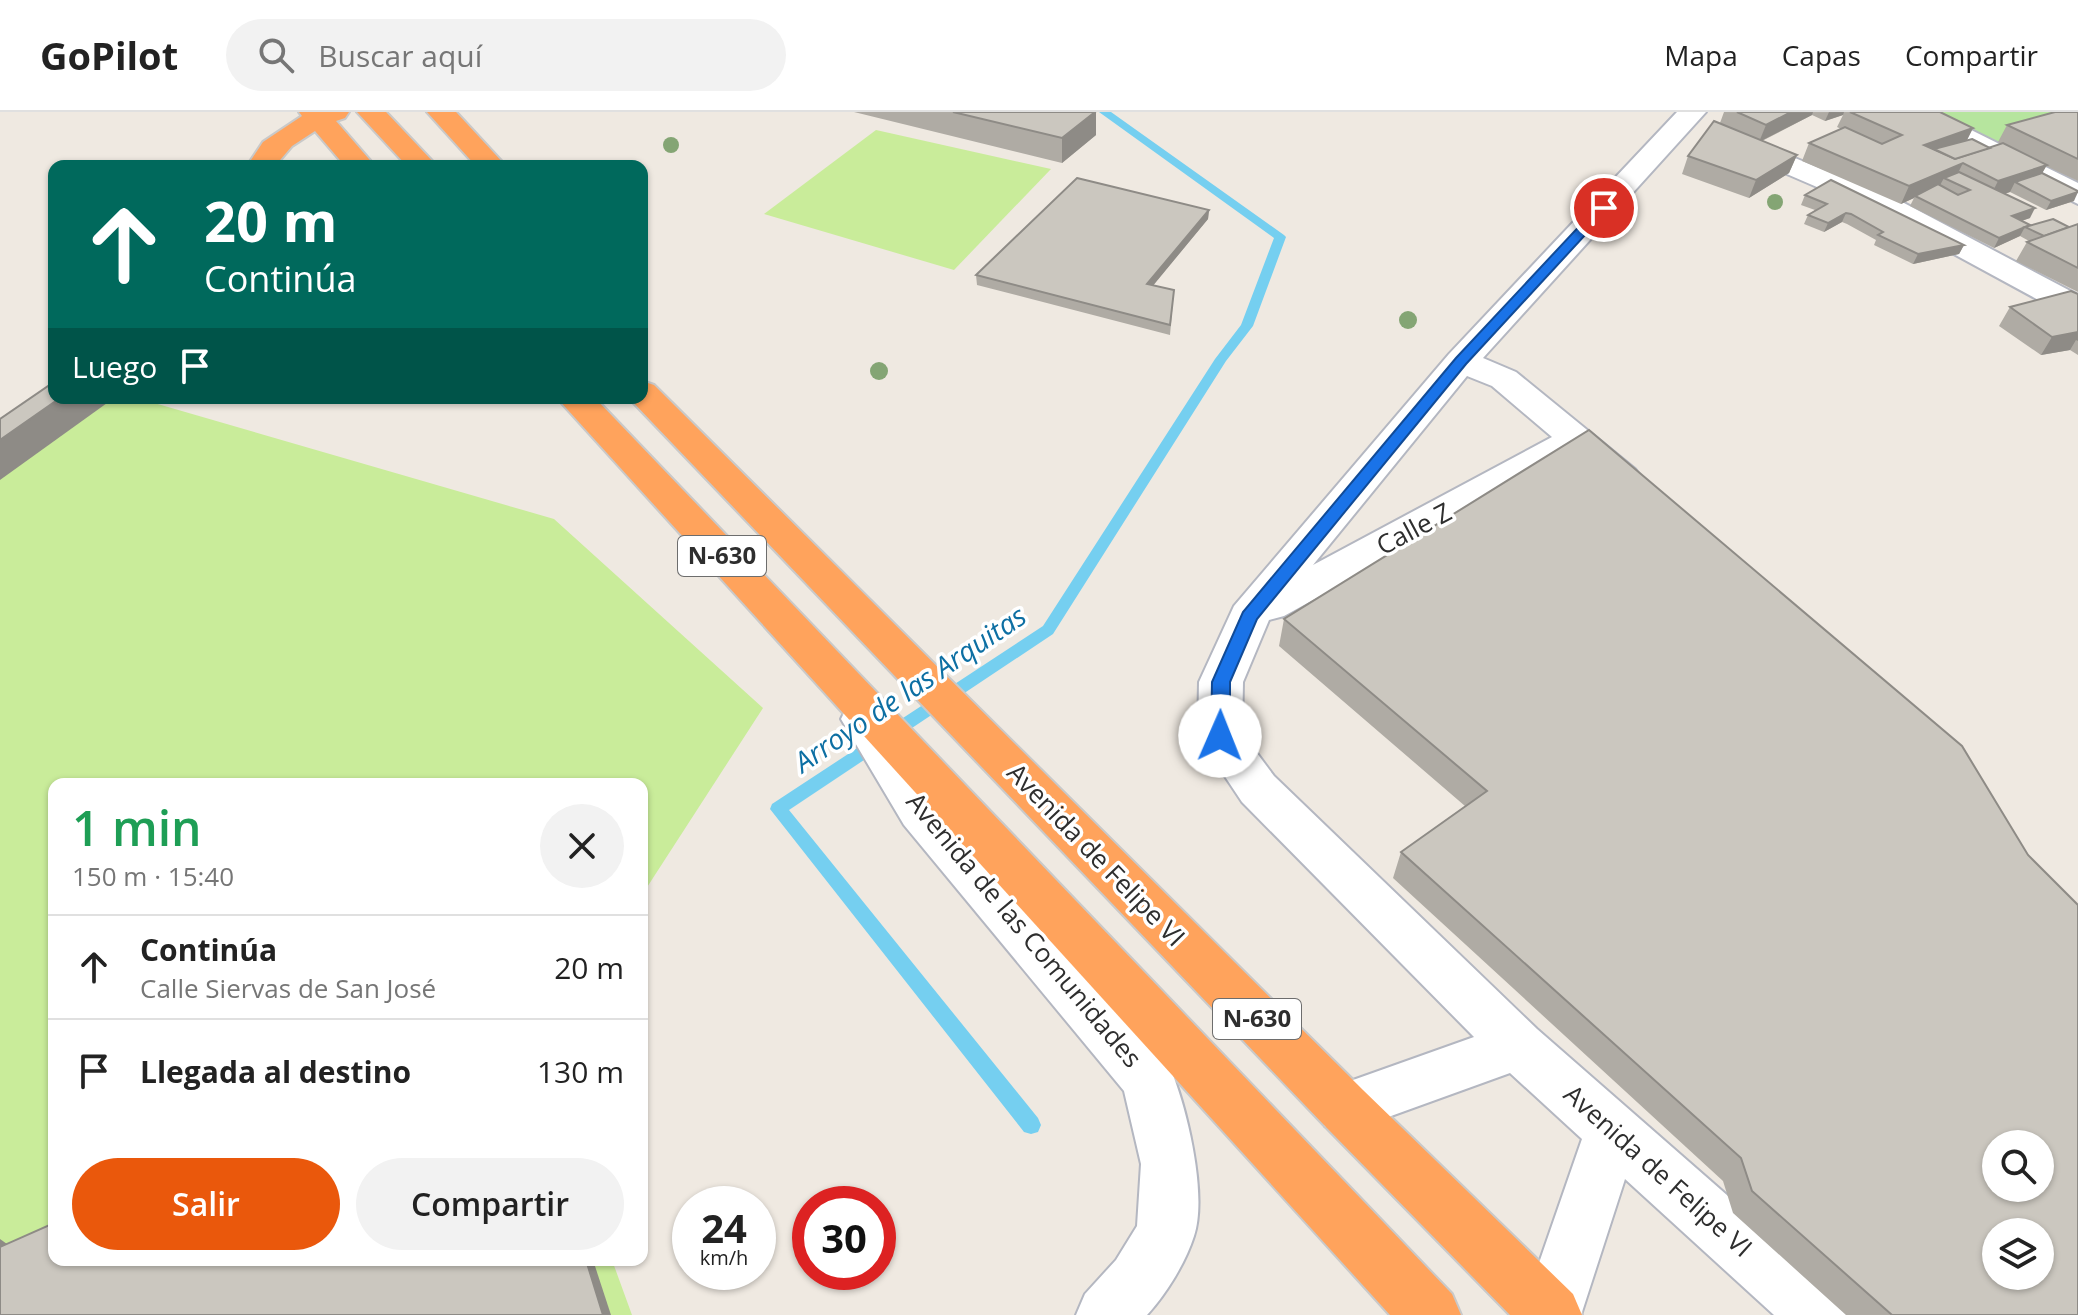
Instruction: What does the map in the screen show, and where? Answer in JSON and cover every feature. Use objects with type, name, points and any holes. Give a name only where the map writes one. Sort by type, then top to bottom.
[{"type":"highway","points":[[371,112],[417,160]]},
{"type":"highway","points":[[441,112],[486,160]]},
{"type":"highway","points":[[263,160],[266,153],[322,114],[356,160]]},
{"type":"highway","name":"Avenida de Felipe VI","points":[[648,398],[1344,1108],[1551,1314]]},
{"type":"highway","name":"N-630","points":[[581,404],[1431,1315]]},
{"type":"street","points":[[1914,112],[2078,195]]},
{"type":"street","points":[[1689,116],[1893,209],[2078,308]]},
{"type":"street","name":"Avenida de Felipe VI","points":[[1689,116],[1461,361],[1249,616],[1221,682],[1220,736],[1258,789],[1518,1046],[1819,1315]]},
{"type":"street","points":[[1461,361],[1504,379],[1650,500]]},
{"type":"street","name":"Calle Z","points":[[1249,616],[1576,439]]},
{"type":"street","name":"Avenida de las Comunidades","points":[[855,698],[921,812],[1149,1080],[1169,1164],[1166,1233],[1137,1281],[1106,1315]]},
{"type":"street","points":[[1344,1108],[1518,1046]]},
{"type":"street","points":[[1551,1314],[1613,1131]]},
{"type":"green space","points":[[1939,112],[2078,112],[2078,121],[1998,142]]},
{"type":"green space","points":[[876,130],[1051,169],[954,270],[764,214]]},
{"type":"green space","points":[[75,404],[158,404],[554,519],[763,708],[648,886],[648,778],[48,778],[48,1266],[614,1266],[632,1315],[0,1315],[0,457]]},
{"type":"building","points":[[953,112],[1095,112],[1062,138]]},
{"type":"building","points":[[1737,112],[1791,112],[1766,125]]},
{"type":"building","points":[[1850,112],[1940,112],[1973,128],[1924,145],[1955,159],[2003,143],[2047,165],[1998,181],[1963,163],[1909,186],[1809,143],[1845,127],[1882,144],[1902,135]]},
{"type":"building","points":[[2055,112],[2078,112],[2078,159],[2007,125]]},
{"type":"building","points":[[1714,121],[1797,155],[1756,180],[1688,156]]},
{"type":"building","points":[[1972,139],[1990,148],[1955,159],[1934,149]]},
{"type":"building","points":[[1959,172],[2035,208],[2012,216],[2030,225],[1999,238],[1915,196],[1938,184],[1958,195],[1970,190],[1944,178]]},
{"type":"building","points":[[2042,173],[2078,192],[2051,201],[2015,182]]},
{"type":"building","points":[[1077,178],[1209,210],[1147,284],[1174,290],[1170,325],[976,275]]},
{"type":"building","points":[[1831,180],[1964,245],[1918,254],[1878,235],[1883,232],[1851,214],[1846,213],[1828,223],[1808,215],[1827,204],[1805,195]]},
{"type":"building","points":[[2053,219],[2069,227],[2044,236],[2025,227]]},
{"type":"building","points":[[2078,224],[2078,268],[2027,242]]},
{"type":"building","points":[[2071,291],[2078,294],[2078,332],[2052,337],[2010,307]]},
{"type":"building","points":[[48,386],[48,404],[51,404],[0,440],[0,419]]},
{"type":"building","points":[[1589,430],[1962,746],[2028,855],[2078,905],[2078,1315],[1892,1315],[1752,1191],[1741,1158],[1401,852],[1487,791],[1284,619]]},
{"type":"building","points":[[48,1226],[48,1266],[588,1266],[603,1315],[0,1315],[0,1247]]},
{"type":"waterway","name":"Arroyo de las Arquitas","points":[[1031,1125],[778,809],[1048,630],[1221,359],[1247,326],[1280,237],[1104,112]]},
{"type":"route","points":[[1220,736],[1221,682],[1249,616],[1461,361],[1604,208]]}]
